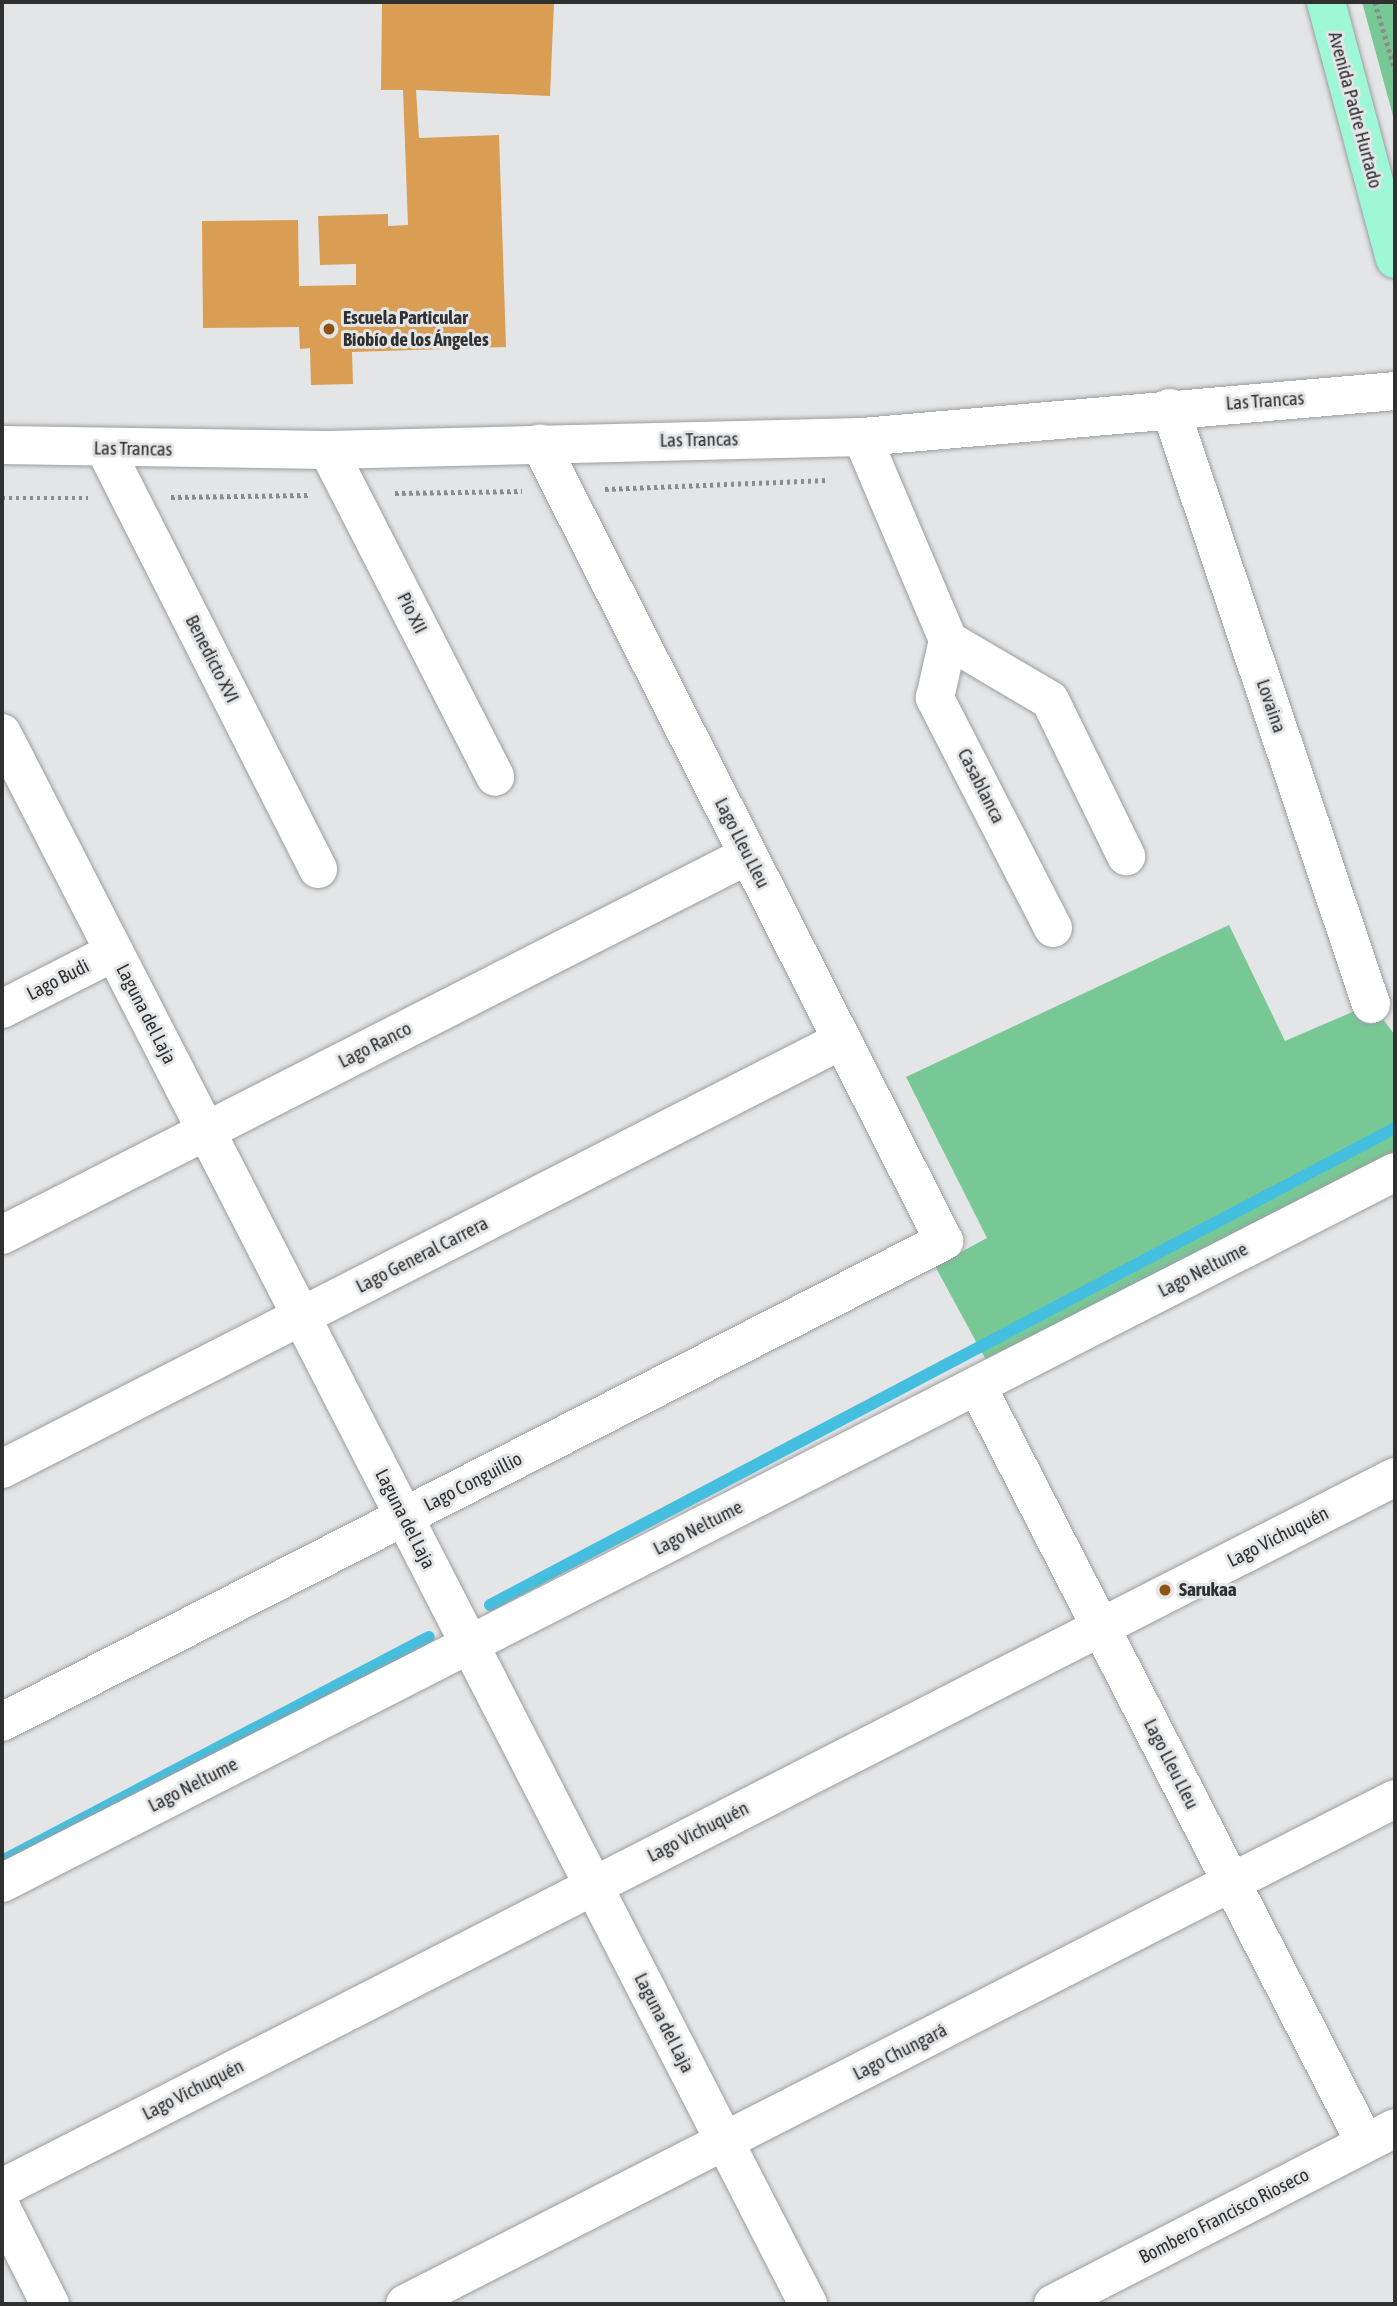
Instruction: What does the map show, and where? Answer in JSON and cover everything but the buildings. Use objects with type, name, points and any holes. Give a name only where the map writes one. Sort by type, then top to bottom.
[{"type":"main road","name":"Avenida Padre Hurtado","points":[[1326,2],[1395,259]]},
{"type":"street","name":"Las Trancas","points":[[2,445],[105,449],[328,450],[862,437],[1170,408],[1395,391]]},
{"type":"street","name":"Lovaina","points":[[1170,408],[1371,1004]]},
{"type":"street","points":[[862,437],[948,639],[1050,700],[1126,856]]},
{"type":"street","name":"Lago Lleu Lleu","points":[[540,444],[944,1241]]},
{"type":"street","name":"Benedicto XVI","points":[[105,449],[318,869]]},
{"type":"street","name":"Pío XII","points":[[328,450],[495,777]]},
{"type":"street","name":"Casablanca","points":[[948,639],[935,698],[1053,928]]},
{"type":"street","name":"Laguna del Laja","points":[[2,733],[808,2304]]},
{"type":"street","name":"Lago Ranco","points":[[2,1236],[748,855]]},
{"type":"street","name":"Lago Budi","points":[[2,1009],[114,952]]},
{"type":"street","name":"Lago General Carrera","points":[[2,1469],[842,1040]]},
{"type":"street","name":"Lago Neltume","points":[[2,1884],[1395,1172]]},
{"type":"street","name":"Lago Conguillio","points":[[2,1722],[944,1241]]},
{"type":"street","name":"Lago Lleu Lleu","points":[[977,1386],[1232,1882],[1380,2136]]},
{"type":"street","name":"Lago Vichuquén","points":[[2,2188],[1395,1477]]},
{"type":"street","name":"Lago Chungará","points":[[405,2304],[1395,1799]]},
{"type":"street","name":"Bombero Francisco Rioseco","points":[[1053,2304],[1380,2136]]},
{"type":"street","points":[[2,2209],[50,2304]]},
{"type":"path","points":[[1376,2],[1395,70]]},
{"type":"green space","points":[[1362,2],[1395,2],[1395,123]]},
{"type":"green space","points":[[1229,925],[1285,1041],[1371,1004],[1395,1035],[1395,1151],[986,1360],[935,1266],[987,1238],[906,1077]]},
{"type":"waterway","points":[[490,1605],[1395,1128]]},
{"type":"waterway","points":[[2,1861],[429,1637]]},
{"type":"place","name":"Escuela Particular Biobío de los Ángeles","points":[[329,329]]},
{"type":"place","name":"Sarukaa","points":[[1165,1590]]}]
